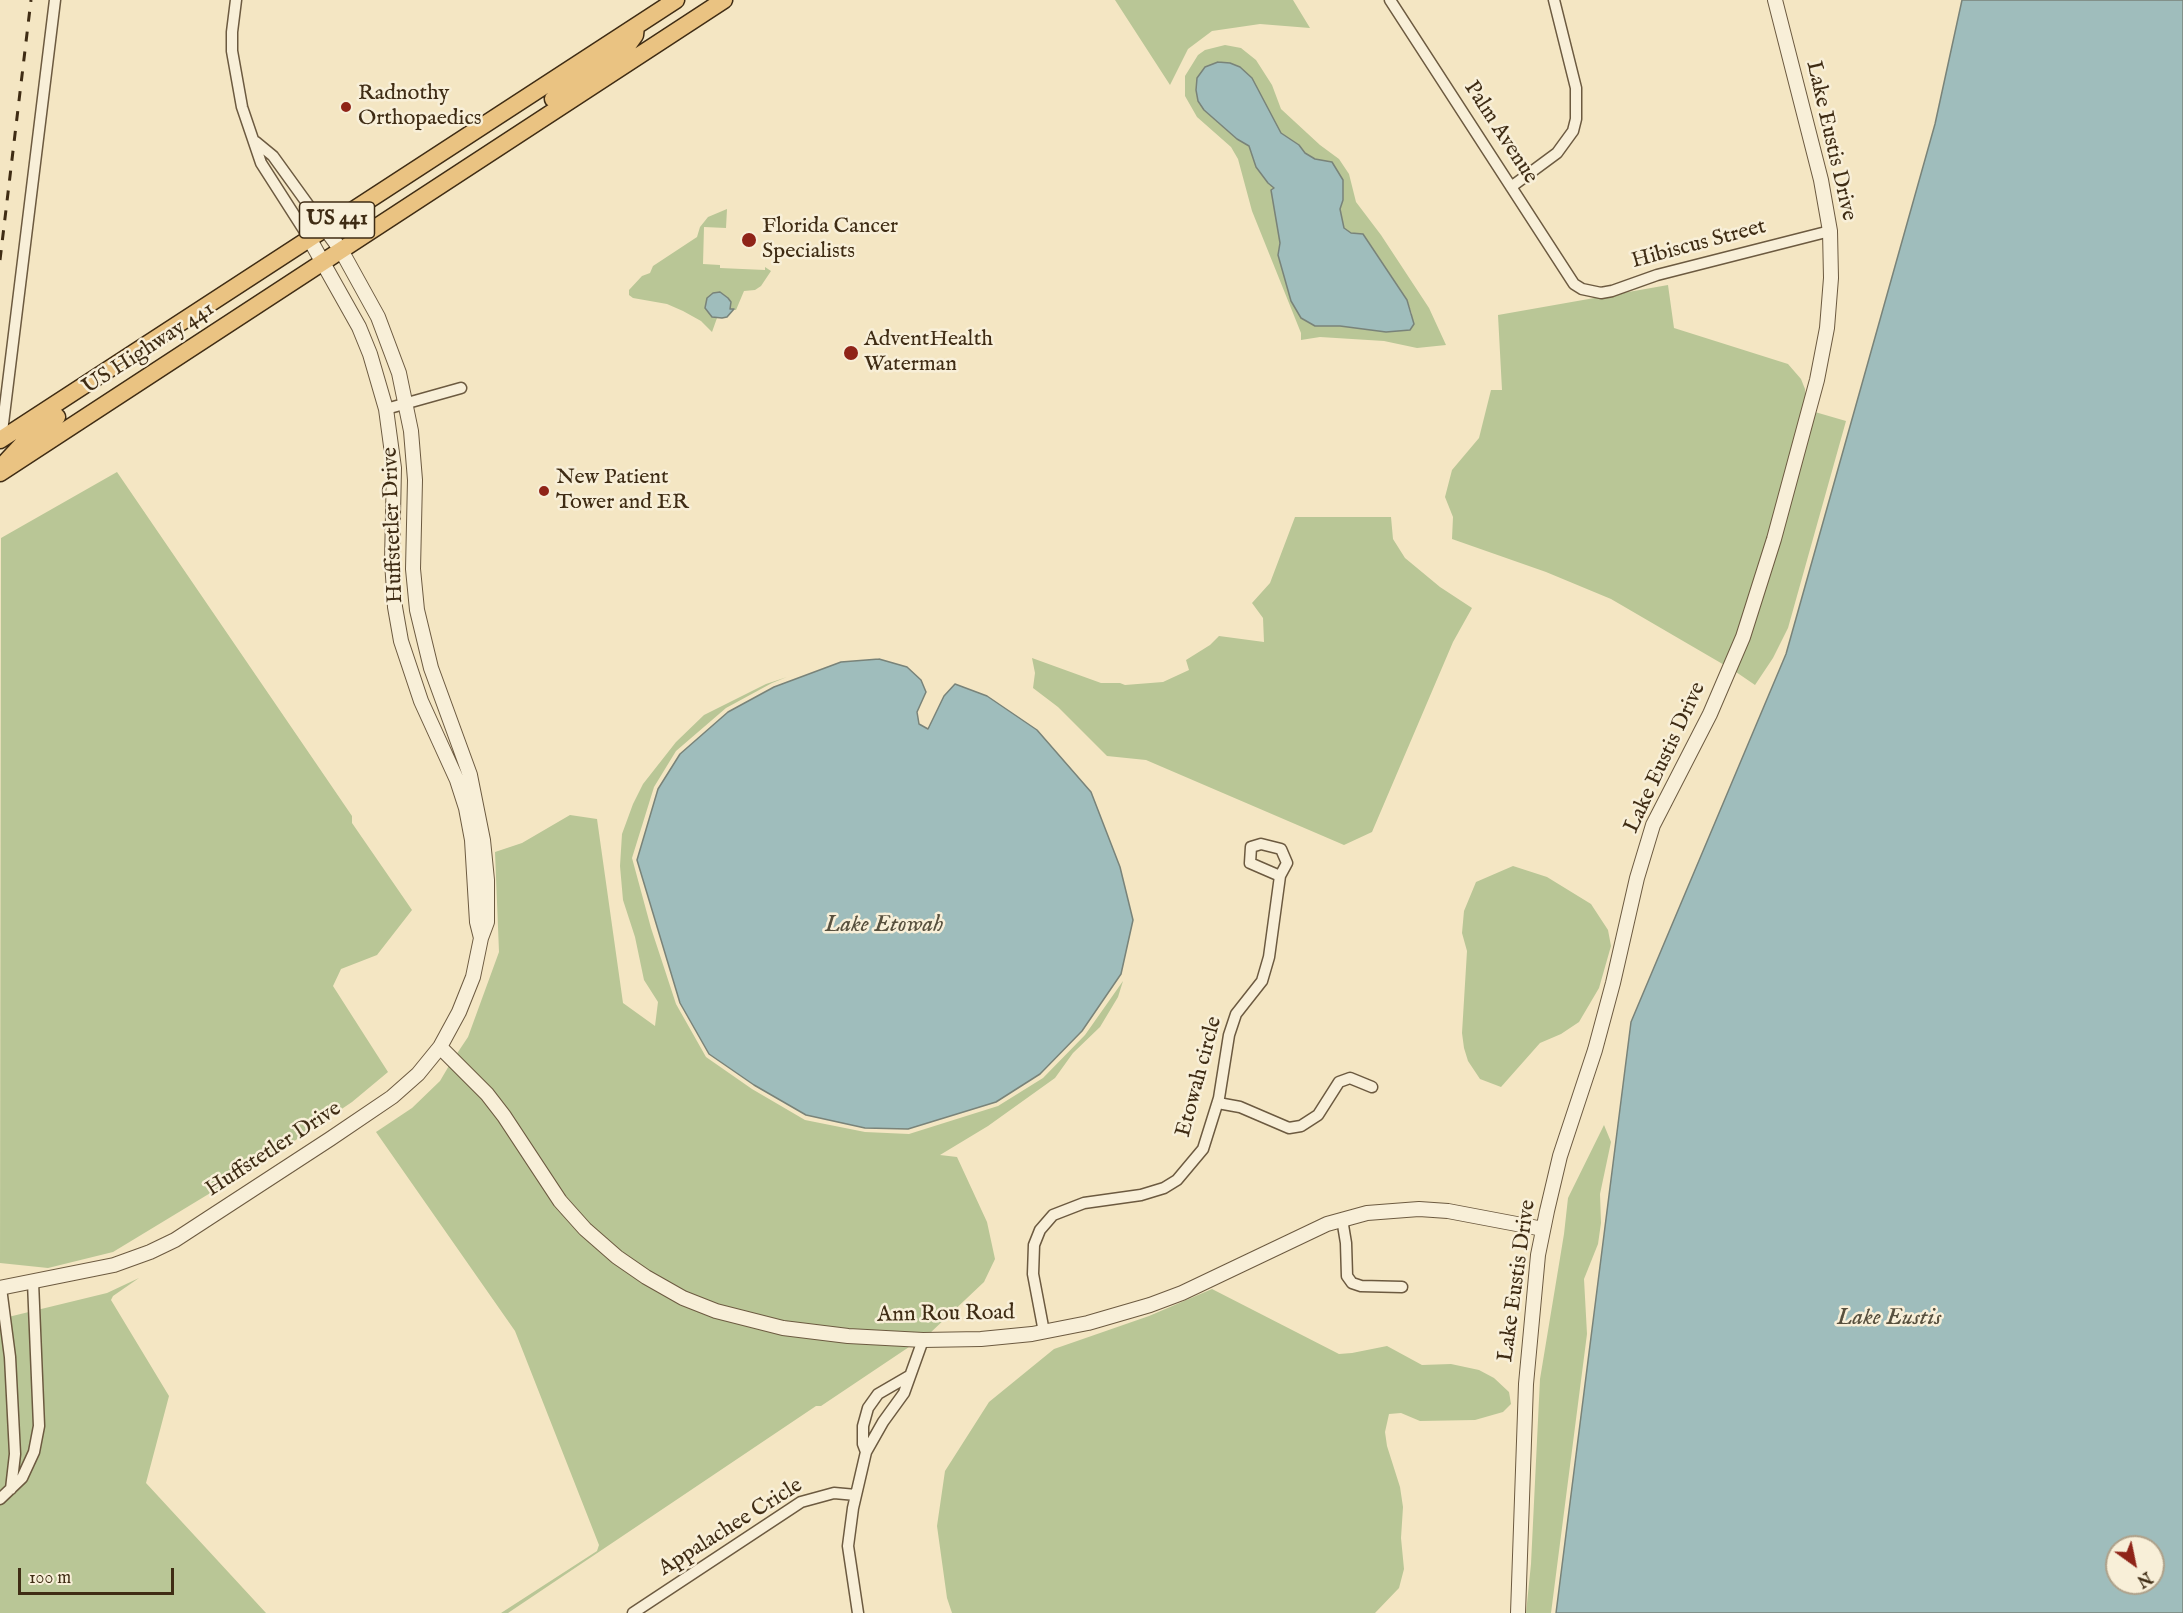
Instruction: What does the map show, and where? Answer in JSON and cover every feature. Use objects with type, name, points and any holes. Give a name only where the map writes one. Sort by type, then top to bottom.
[{"type":"main road","name":"US 441","points":[[0,440],[676,0]]},
{"type":"main road","name":"US 441","points":[[322,262],[724,0]]},
{"type":"main road","points":[[498,148],[505,132],[625,49],[635,35],[636,26]]},
{"type":"main road","name":"US Highway 441","points":[[0,471],[322,262]]},
{"type":"main road","points":[[0,471],[17,448],[30,436],[117,376],[133,354]]},
{"type":"street","points":[[0,440],[55,0]]},
{"type":"street","points":[[236,0],[232,32],[236,78],[244,115],[261,163],[309,238]]},
{"type":"street","name":"Palm Avenue","points":[[1390,0],[1574,284],[1578,286]]},
{"type":"street","points":[[1511,187],[1557,153],[1573,131],[1576,119],[1576,88],[1554,0]]},
{"type":"street","name":"Lake Eustis Drive","points":[[1518,1613],[1526,1384],[1531,1316],[1543,1229],[1560,1156],[1595,1050],[1637,878],[1653,825],[1710,714],[1731,670],[1743,637],[1774,539],[1819,369],[1827,328],[1831,278],[1830,231],[1821,180],[1775,0]]},
{"type":"street","points":[[255,142],[273,156],[324,228]]},
{"type":"street","name":"Huffstetler Drive","points":[[0,1288],[114,1265],[175,1240],[392,1098],[418,1074],[440,1047],[459,1012],[473,977],[481,938],[487,922],[487,880],[477,806],[467,766],[431,669],[417,610],[413,569],[415,480],[406,404],[399,373],[378,317],[341,250],[324,228]]},
{"type":"street","name":"Hibiscus Street","points":[[1578,286],[1591,292],[1601,293],[1657,274],[1830,231]]},
{"type":"street","name":"Huffstetler Drive","points":[[309,238],[359,327],[370,354],[386,409],[394,468],[393,572],[395,607],[401,641],[421,701],[453,771],[466,808],[472,840],[477,922],[481,938]]},
{"type":"street","points":[[386,409],[461,388]]},
{"type":"street","name":"Etowah circle","points":[[1044,1332],[1033,1274],[1034,1245],[1040,1230],[1053,1215],[1084,1203],[1141,1195],[1164,1188],[1177,1180],[1203,1149],[1218,1103],[1229,1035],[1236,1014],[1262,981],[1269,957],[1280,876]]},
{"type":"street","name":"Ann Rou Road","points":[[440,1047],[487,1095],[504,1116],[560,1202],[585,1229],[615,1255],[646,1277],[683,1298],[756,1323],[783,1328],[848,1336],[923,1340],[981,1339],[1044,1332],[1088,1323],[1150,1305],[1182,1293],[1317,1228],[1367,1213],[1419,1209],[1460,1213],[1543,1229]]},
{"type":"street","points":[[1218,1103],[1240,1107],[1289,1128],[1301,1126],[1318,1115],[1339,1082],[1350,1078],[1372,1087]]},
{"type":"street","points":[[1342,1219],[1346,1243],[1347,1276],[1352,1283],[1361,1286],[1402,1287]]},
{"type":"street","points":[[0,1499],[22,1478],[34,1452],[39,1426],[33,1282]]},
{"type":"street","points":[[0,1288],[11,1368],[15,1454],[11,1489]]},
{"type":"street","points":[[858,1613],[848,1546],[866,1452],[881,1425],[904,1393],[923,1340]]},
{"type":"street","points":[[866,1452],[863,1444],[868,1408],[878,1394],[909,1376]]},
{"type":"street","points":[[865,1418],[881,1425]]},
{"type":"street","name":"Appalachee Cricle","points":[[633,1613],[801,1502],[834,1493],[856,1495]]},
{"type":"green space","points":[[1115,0],[1293,0],[1310,28],[1260,24],[1212,31],[1188,49],[1170,85]]},
{"type":"green space","points":[[1225,45],[1241,48],[1256,60],[1272,85],[1281,109],[1320,145],[1339,159],[1349,174],[1356,202],[1381,235],[1429,308],[1446,345],[1417,348],[1384,341],[1320,337],[1301,340],[1301,333],[1252,211],[1238,159],[1231,147],[1197,117],[1185,96],[1185,76],[1198,55],[1205,50]],"holes":[[[1218,62],[1230,63],[1252,78],[1280,133],[1315,159],[1332,163],[1343,200],[1339,209],[1344,228],[1376,253],[1407,300],[1412,314],[1386,332],[1340,326],[1278,255],[1280,243],[1271,190],[1275,188],[1256,167],[1249,146],[1237,139],[1204,110],[1205,67]]]},
{"type":"green space","points":[[727,209],[726,228],[704,227],[703,264],[720,265],[720,268],[765,270],[765,267],[771,271],[761,286],[755,290],[744,291],[736,310],[730,309],[717,292],[707,298],[705,308],[712,317],[717,318],[712,332],[701,321],[683,311],[667,304],[633,298],[629,295],[629,290],[642,276],[650,273],[653,266],[697,237],[700,227],[708,217]]},
{"type":"green space","points":[[1668,285],[1674,328],[1788,364],[1801,379],[1805,389],[1806,400],[1769,537],[1726,666],[1611,599],[1546,572],[1452,539],[1453,517],[1445,497],[1452,470],[1479,438],[1491,390],[1502,390],[1498,315]]},
{"type":"green space","points":[[1815,412],[1846,421],[1788,628],[1773,658],[1755,685],[1736,672],[1749,640]]},
{"type":"green space","points":[[117,472],[352,816],[352,823],[412,910],[377,955],[341,969],[333,986],[388,1072],[352,1102],[278,1152],[113,1252],[48,1268],[0,1263],[1,538]]},
{"type":"green space","points":[[1295,517],[1391,517],[1393,539],[1405,558],[1440,587],[1472,608],[1453,642],[1372,832],[1344,845],[1146,760],[1107,756],[1058,707],[1033,688],[1035,673],[1032,658],[1101,683],[1125,685],[1163,682],[1189,670],[1186,660],[1210,645],[1219,636],[1264,642],[1263,618],[1252,603],[1270,583]]},
{"type":"green space","points":[[787,677],[726,708],[676,751],[654,787],[632,858],[651,928],[676,1004],[706,1057],[752,1089],[805,1120],[865,1132],[909,1134],[998,1106],[1043,1078],[1085,1035],[1123,981],[1118,997],[1100,1027],[1073,1053],[1055,1078],[988,1126],[940,1155],[957,1157],[987,1222],[995,1259],[984,1282],[929,1334],[848,1330],[783,1323],[717,1306],[685,1293],[648,1273],[620,1252],[564,1198],[456,1055],[468,1037],[499,952],[495,852],[522,843],[570,815],[597,819],[623,1003],[655,1026],[658,1002],[644,980],[635,937],[623,900],[620,866],[622,834],[633,804],[643,784],[676,742],[704,715],[766,684]]},
{"type":"green space","points":[[1513,866],[1547,877],[1591,904],[1608,930],[1611,946],[1599,988],[1579,1022],[1561,1034],[1540,1043],[1501,1087],[1480,1079],[1468,1061],[1464,1048],[1462,1033],[1467,951],[1462,933],[1464,911],[1476,882]]},
{"type":"green space","points":[[450,1064],[483,1098],[582,1233],[715,1317],[783,1334],[912,1345],[821,1406],[816,1406],[508,1613],[501,1613],[597,1551],[599,1545],[515,1331],[376,1132],[412,1108],[440,1081]]},
{"type":"green space","points":[[1604,1125],[1611,1142],[1600,1194],[1601,1223],[1598,1244],[1584,1279],[1587,1334],[1551,1613],[1526,1613],[1531,1564],[1540,1379],[1568,1198]]},
{"type":"green space","points":[[139,1278],[113,1296],[111,1300],[169,1396],[146,1483],[266,1613],[0,1613],[0,1319],[107,1293]]},
{"type":"green space","points":[[1212,1289],[1339,1354],[1387,1346],[1422,1365],[1451,1364],[1479,1370],[1494,1378],[1509,1392],[1511,1404],[1503,1412],[1475,1420],[1420,1421],[1401,1413],[1389,1414],[1385,1432],[1387,1446],[1400,1487],[1403,1507],[1401,1538],[1404,1569],[1399,1588],[1375,1613],[952,1613],[947,1598],[937,1526],[945,1471],[989,1402],[1054,1349],[1149,1316]]},
{"type":"water","name":"Lake Eustis","points":[[1962,0],[2183,0],[2183,1613],[1556,1613],[1631,1022],[1786,654],[1935,124]]},
{"type":"water","points":[[1218,62],[1240,67],[1252,78],[1281,133],[1315,159],[1332,162],[1343,180],[1343,200],[1340,209],[1344,228],[1351,233],[1363,234],[1407,300],[1414,324],[1410,330],[1386,332],[1340,326],[1315,326],[1301,318],[1291,301],[1278,255],[1280,243],[1271,190],[1274,188],[1256,167],[1249,146],[1237,139],[1204,110],[1198,101],[1197,78],[1205,67]]},
{"type":"water","points":[[720,292],[731,302],[730,309],[734,309],[727,317],[712,317],[705,308],[707,298],[713,293]]},
{"type":"water","name":"Lake Etowah","points":[[879,659],[907,667],[921,680],[926,692],[917,712],[919,724],[928,729],[944,696],[955,684],[987,696],[1037,730],[1091,792],[1120,867],[1133,920],[1121,974],[1082,1031],[1040,1074],[996,1102],[908,1129],[865,1128],[806,1115],[754,1085],[709,1054],[680,1003],[637,860],[658,789],[680,754],[728,712],[774,687],[841,662]]},
{"type":"railway","points":[[0,260],[31,0]]},
{"type":"place","name":"Radnothy Orthopaedics","points":[[346,107]]},
{"type":"place","name":"Florida Cancer Specialists","points":[[749,240]]},
{"type":"place","name":"AdventHealth Waterman","points":[[851,353]]},
{"type":"place","name":"New Patient Tower and ER","points":[[544,491]]}]
